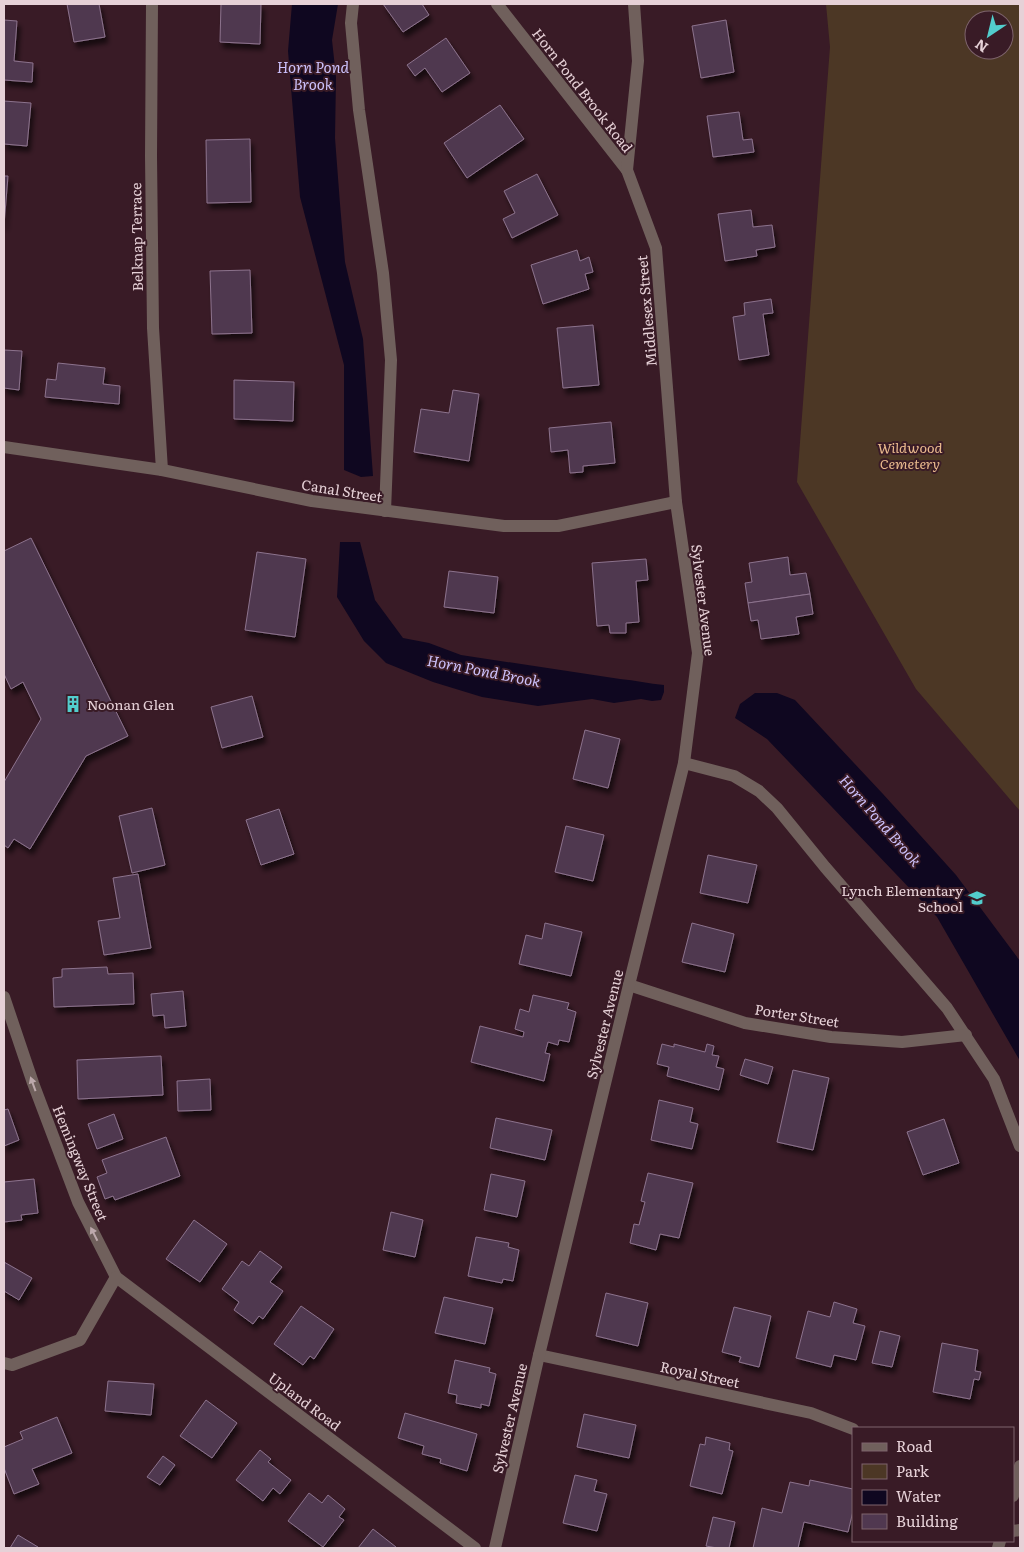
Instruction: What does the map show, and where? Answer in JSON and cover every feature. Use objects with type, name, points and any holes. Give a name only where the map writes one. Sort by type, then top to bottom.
[{"type":"street","name":"Belknap Terrace","points":[[152,4],[150,156],[153,328],[162,470]]},
{"type":"street","points":[[353,4],[351,23],[359,110],[383,273],[391,360],[385,512]]},
{"type":"street","name":"Horn Pond Brook Road","points":[[497,4],[627,170]]},
{"type":"street","name":"Middlesex Street","points":[[634,4],[638,61],[627,170],[656,248],[676,502]]},
{"type":"street","name":"Canal Street","points":[[4,447],[162,470],[312,502],[504,526],[558,526],[676,502]]},
{"type":"street","name":"Sylvester Avenue","points":[[495,1548],[539,1355],[628,985],[684,763],[698,654],[676,502]]},
{"type":"street","points":[[684,763],[734,776],[759,791],[777,808],[825,867],[947,1008],[994,1079],[1020,1146]]},
{"type":"street","name":"Porter Street","points":[[628,985],[744,1023],[831,1037],[902,1042],[966,1035]]},
{"type":"street","name":"Hemingway Street","points":[[4,997],[33,1083],[78,1202],[116,1277]]},
{"type":"street","points":[[4,1363],[12,1365],[80,1340],[116,1277]]},
{"type":"street","name":"Upland Road","points":[[116,1277],[475,1548]]},
{"type":"street","name":"Royal Street","points":[[539,1355],[811,1414],[852,1429]]},
{"type":"street","points":[[1014,1492],[1020,1466]]},
{"type":"green space","name":"Wildwood Cemetery","points":[[826,4],[1020,4],[1020,811],[916,689],[797,482],[830,47]]},
{"type":"water","name":"Horn Pond Brook","points":[[292,4],[338,4],[332,40],[336,77],[335,138],[345,262],[363,339],[373,476],[361,477],[344,470],[344,365],[300,197],[288,51]]},
{"type":"water","name":"Horn Pond Brook","points":[[340,542],[360,542],[375,600],[403,638],[429,643],[461,655],[664,685],[661,700],[641,699],[614,703],[592,699],[538,706],[482,697],[433,682],[386,663],[364,641],[337,597]]},
{"type":"water","name":"Horn Pond Brook","points":[[755,693],[777,693],[795,700],[956,875],[1020,961],[1020,1061],[937,917],[767,739],[735,718],[740,704]]},
{"type":"building","points":[[67,4],[99,4],[105,37],[74,42]]},
{"type":"building","points":[[221,4],[261,4],[260,44],[220,42]]},
{"type":"building","points":[[383,4],[422,4],[429,15],[403,32]]},
{"type":"building","points":[[4,20],[17,21],[14,61],[33,63],[32,82],[4,80]]},
{"type":"building","points":[[726,20],[734,72],[701,78],[692,26]]},
{"type":"building","points":[[446,38],[470,73],[442,92],[425,68],[415,76],[407,65]]},
{"type":"building","points":[[4,101],[31,103],[27,146],[4,144]]},
{"type":"building","points":[[500,105],[524,139],[467,178],[444,143]]},
{"type":"building","points":[[739,112],[743,140],[752,139],[754,152],[713,157],[707,116]]},
{"type":"building","points":[[250,139],[251,202],[207,203],[206,140]]},
{"type":"building","points":[[537,174],[558,215],[512,238],[503,219],[515,213],[504,191]]},
{"type":"building","points":[[4,176],[8,176],[4,225]]},
{"type":"building","points":[[751,210],[753,227],[772,225],[775,247],[756,250],[757,256],[725,261],[718,214]]},
{"type":"building","points":[[577,250],[580,261],[589,257],[593,272],[585,274],[589,289],[543,304],[531,265]]},
{"type":"building","points":[[250,270],[252,333],[212,334],[210,271]]},
{"type":"building","points":[[771,299],[773,313],[763,314],[769,355],[739,360],[733,317],[745,315],[744,303]]},
{"type":"building","points":[[593,325],[599,385],[563,388],[557,328]]},
{"type":"building","points":[[4,350],[22,351],[19,390],[4,388]]},
{"type":"building","points":[[58,363],[105,368],[103,384],[120,386],[119,404],[45,397],[47,379],[56,380]]},
{"type":"building","points":[[234,380],[294,382],[293,421],[234,419]]},
{"type":"building","points":[[453,390],[479,394],[469,461],[414,452],[421,409],[449,413]]},
{"type":"building","points":[[611,422],[615,463],[583,466],[583,472],[570,473],[568,450],[551,452],[549,428]]},
{"type":"building","name":"Noonan Glen","points":[[31,538],[128,736],[86,756],[30,849],[14,839],[8,848],[4,845],[4,782],[41,719],[23,682],[11,689],[4,674],[4,551]]},
{"type":"building","points":[[257,552],[306,559],[295,637],[245,630]]},
{"type":"building","points":[[788,557],[790,575],[806,573],[810,594],[748,603],[745,583],[752,582],[749,563]]},
{"type":"building","points":[[646,559],[648,580],[636,581],[639,622],[626,623],[626,633],[610,633],[609,625],[597,626],[592,563]]},
{"type":"building","points":[[449,571],[498,577],[494,613],[444,607]]},
{"type":"building","points":[[810,594],[813,614],[796,617],[799,634],[761,639],[758,620],[751,621],[748,603]]},
{"type":"building","points":[[252,696],[263,737],[222,748],[211,707]]},
{"type":"building","points":[[585,730],[620,739],[608,788],[573,779]]},
{"type":"building","points":[[152,808],[165,865],[132,873],[119,816]]},
{"type":"building","points":[[279,809],[294,854],[261,865],[246,820]]},
{"type":"building","points":[[566,826],[604,835],[593,881],[555,872]]},
{"type":"building","points":[[708,855],[757,865],[748,903],[700,893]]},
{"type":"building","points":[[138,874],[151,948],[104,955],[98,921],[120,918],[113,878]]},
{"type":"building","points":[[545,923],[582,932],[571,976],[519,964],[526,935],[542,939]]},
{"type":"building","points":[[692,923],[734,934],[725,972],[682,962]]},
{"type":"building","points":[[107,967],[108,974],[133,973],[134,1004],[54,1007],[53,978],[62,977],[62,969]]},
{"type":"building","points":[[183,991],[186,1026],[165,1028],[164,1015],[153,1016],[151,994]]},
{"type":"building","points":[[533,995],[569,1003],[567,1009],[576,1012],[569,1042],[559,1040],[558,1045],[548,1042],[545,1053],[550,1054],[544,1081],[471,1062],[480,1026],[523,1037],[524,1032],[515,1029],[520,1009],[529,1012]]},
{"type":"building","points":[[662,1044],[674,1047],[674,1044],[705,1052],[707,1044],[714,1046],[712,1055],[719,1056],[716,1067],[724,1069],[719,1090],[667,1076],[669,1067],[657,1064]]},
{"type":"building","points":[[161,1056],[163,1095],[78,1099],[77,1060]]},
{"type":"building","points":[[745,1059],[773,1067],[768,1084],[740,1075]]},
{"type":"building","points":[[793,1070],[829,1078],[813,1150],[777,1142]]},
{"type":"building","points":[[210,1079],[211,1110],[178,1111],[177,1081]]},
{"type":"building","points":[[659,1100],[693,1108],[690,1122],[698,1124],[692,1149],[651,1140]]},
{"type":"building","points":[[8,1109],[19,1140],[4,1146],[4,1110]]},
{"type":"building","points":[[114,1114],[123,1139],[97,1149],[88,1124]]},
{"type":"building","points":[[496,1118],[552,1130],[545,1160],[490,1148]]},
{"type":"building","points":[[944,1119],[959,1163],[923,1175],[907,1132]]},
{"type":"building","points":[[166,1137],[180,1176],[115,1200],[113,1196],[105,1199],[97,1177],[107,1173],[102,1160]]},
{"type":"building","points":[[648,1173],[693,1183],[679,1238],[660,1234],[656,1250],[630,1243],[634,1224],[639,1225],[645,1202],[641,1201]]},
{"type":"building","points":[[491,1174],[525,1181],[517,1217],[484,1210]]},
{"type":"building","points":[[34,1179],[38,1213],[21,1215],[22,1220],[4,1222],[4,1182]]},
{"type":"building","points":[[391,1212],[423,1220],[415,1257],[383,1250]]},
{"type":"building","points":[[194,1220],[227,1244],[200,1282],[166,1259]]},
{"type":"building","points":[[476,1237],[509,1243],[508,1247],[519,1250],[513,1281],[503,1279],[502,1283],[468,1276]]},
{"type":"building","points":[[260,1251],[282,1267],[270,1282],[283,1291],[263,1319],[259,1316],[253,1324],[234,1310],[239,1302],[222,1289],[242,1261],[249,1266]]},
{"type":"building","points":[[4,1262],[32,1278],[19,1300],[4,1291]]},
{"type":"building","points":[[606,1293],[648,1303],[638,1346],[596,1336]]},
{"type":"building","points":[[444,1297],[493,1308],[485,1344],[435,1333]]},
{"type":"building","points":[[834,1302],[857,1309],[853,1323],[865,1326],[856,1360],[834,1355],[831,1367],[796,1358],[808,1311],[830,1317]]},
{"type":"building","points":[[301,1306],[334,1329],[314,1359],[310,1356],[303,1365],[274,1344]]},
{"type":"building","points":[[734,1307],[771,1316],[759,1367],[739,1362],[741,1357],[722,1352]]},
{"type":"building","points":[[880,1331],[900,1336],[892,1367],[872,1363]]},
{"type":"building","points":[[942,1343],[978,1350],[975,1371],[981,1372],[979,1380],[974,1379],[970,1399],[933,1392]]},
{"type":"building","points":[[455,1360],[490,1368],[489,1372],[496,1374],[489,1406],[481,1404],[481,1408],[456,1403],[457,1395],[448,1393]]},
{"type":"building","points":[[108,1381],[154,1384],[151,1415],[105,1411]]},
{"type":"building","points":[[206,1400],[237,1423],[212,1458],[180,1436]]},
{"type":"building","points":[[405,1413],[477,1434],[467,1471],[440,1463],[441,1459],[422,1454],[424,1446],[398,1438]]},
{"type":"building","points":[[584,1414],[636,1425],[629,1458],[577,1447]]},
{"type":"building","points":[[57,1417],[72,1453],[32,1469],[39,1484],[14,1494],[4,1468],[4,1447],[23,1439],[20,1432]]},
{"type":"building","points":[[706,1437],[730,1443],[729,1450],[733,1451],[722,1494],[690,1486],[700,1444],[705,1445]]},
{"type":"building","points":[[260,1450],[271,1459],[268,1462],[291,1480],[280,1494],[273,1488],[263,1501],[236,1480]]},
{"type":"building","points":[[163,1456],[175,1465],[160,1485],[147,1477]]},
{"type":"building","points":[[575,1475],[597,1480],[594,1491],[607,1494],[597,1531],[563,1523]]},
{"type":"building","points":[[810,1480],[852,1489],[852,1515],[848,1532],[804,1522],[798,1548],[753,1548],[762,1508],[782,1513],[790,1482],[809,1486]]},
{"type":"building","points":[[309,1493],[322,1503],[328,1495],[345,1509],[339,1517],[344,1520],[323,1547],[288,1521]]},
{"type":"building","points":[[713,1517],[735,1522],[729,1548],[706,1546]]},
{"type":"building","points":[[373,1529],[396,1547],[358,1548]]},
{"type":"building","points":[[18,1535],[38,1547],[38,1548],[10,1548]]},
{"type":"place","name":"Noonan Glen","points":[[73,704]]},
{"type":"place","name":"Lynch Elementary School","points":[[977,898]]}]
